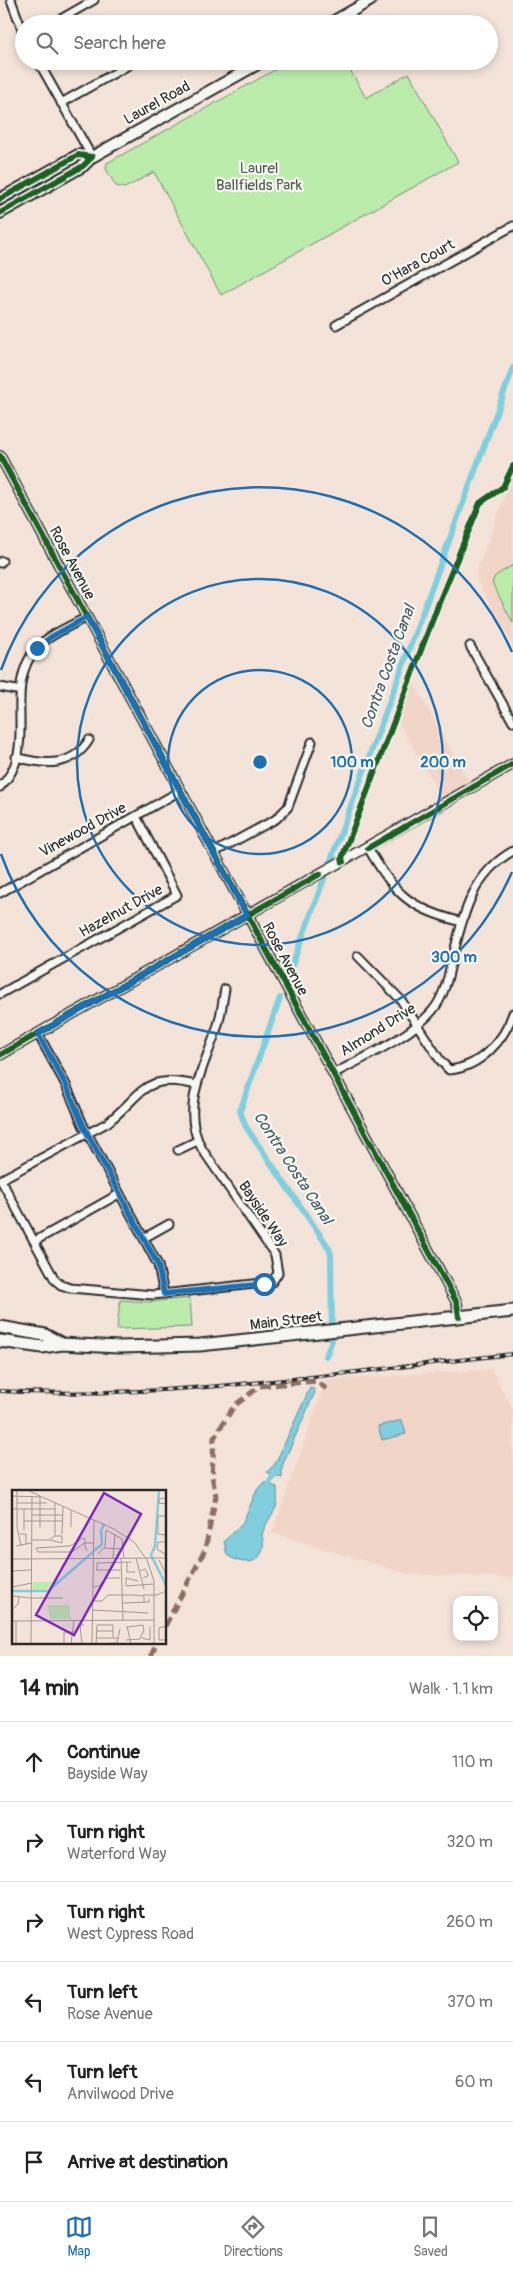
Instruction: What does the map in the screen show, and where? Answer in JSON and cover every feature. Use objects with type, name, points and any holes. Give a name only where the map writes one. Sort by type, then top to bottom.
[{"type":"main road","points":[[345,15],[371,0]]},
{"type":"main road","name":"Laurel Road","points":[[0,213],[84,166],[92,157],[247,70]]},
{"type":"main road","name":"Laurel Road","points":[[0,199],[78,155],[92,157]]},
{"type":"main road","name":"Main Street","points":[[0,1340],[42,1347],[62,1344],[168,1347],[232,1342],[513,1311]]},
{"type":"main road","name":"Main Street","points":[[0,1327],[45,1335],[62,1344]]},
{"type":"street","points":[[10,0],[16,15]]},
{"type":"street","points":[[68,15],[94,0]]},
{"type":"street","points":[[43,70],[92,157]]},
{"type":"street","points":[[61,103],[120,70]]},
{"type":"street","name":"O'Hara Court","points":[[336,325],[513,226]]},
{"type":"street","name":"Rose Avenue","points":[[1,462],[87,617],[457,1303],[459,1317]]},
{"type":"street","points":[[0,787],[9,776],[16,757],[19,736],[16,690],[25,664],[37,648],[51,637],[87,617]]},
{"type":"street","points":[[470,646],[513,722]]},
{"type":"street","points":[[0,687],[16,690]]},
{"type":"street","points":[[16,757],[44,764],[59,762],[84,749],[89,740]]},
{"type":"street","points":[[213,852],[276,819],[288,808],[312,742]]},
{"type":"street","points":[[0,1055],[368,848],[513,764]]},
{"type":"street","name":"Vinewood Drive","points":[[0,893],[180,791]]},
{"type":"street","name":"Hazelnut Drive","points":[[0,994],[177,895],[136,816]]},
{"type":"street","points":[[368,848],[386,878],[401,896],[425,911],[462,922]]},
{"type":"street","name":"Almond Drive","points":[[333,1074],[418,1025],[434,1010],[446,988],[469,900],[484,874],[494,864],[513,851]]},
{"type":"street","points":[[358,956],[392,990],[418,1025],[444,1066],[449,1070],[456,1069],[497,1045],[508,1028],[513,1013]]},
{"type":"street","name":"Bayside Way","points":[[0,1180],[55,1280],[60,1285],[70,1288],[137,1295],[164,1294],[272,1282],[278,1274],[275,1255],[197,1141],[192,1118],[192,1104],[196,1085],[221,1016],[224,989]]},
{"type":"street","points":[[38,1034],[66,1085],[87,1133],[158,1265],[164,1294]]},
{"type":"street","points":[[0,1180],[107,1123],[118,1114],[134,1095],[154,1083],[178,1081],[196,1085]]},
{"type":"street","points":[[178,1150],[197,1141]]},
{"type":"street","points":[[35,1241],[119,1194]]},
{"type":"street","points":[[144,1238],[169,1224]]},
{"type":"shaded area","points":[[513,474],[513,646],[475,576]]},
{"type":"shaded area","points":[[414,684],[469,782],[442,798],[399,723]]},
{"type":"shaded area","points":[[491,1369],[513,1409],[513,1578],[407,1574],[272,1533],[326,1380]]},
{"type":"green space","name":"Laurel Ballfields Park","points":[[275,70],[350,70],[366,98],[409,73],[458,162],[221,295],[154,172],[125,188],[116,186],[106,169],[107,163]]},
{"type":"green space","points":[[513,565],[513,623],[492,583],[495,576]]},
{"type":"green space","points":[[190,1298],[192,1327],[117,1329],[120,1300],[149,1302]]},
{"type":"water","points":[[310,1388],[314,1389],[315,1392],[282,1466],[282,1478],[267,1472],[275,1464]]},
{"type":"water","points":[[402,1420],[406,1434],[382,1440],[378,1426]]},
{"type":"water","points":[[264,1482],[277,1487],[276,1507],[263,1531],[263,1546],[258,1558],[253,1561],[243,1562],[227,1555],[224,1541],[242,1524],[257,1490]]},
{"type":"waterway","name":"Contra Costa Canal","points":[[288,976],[513,368]]},
{"type":"waterway","name":"Contra Costa Canal","points":[[280,998],[240,1111],[246,1127],[329,1248],[331,1255],[332,1340],[326,1356]]},
{"type":"waterway","name":"Contra Costa Canal","points":[[266,1490],[277,1468]]},
{"type":"railway","points":[[0,1391],[64,1393],[193,1388],[257,1383],[513,1354]]},
{"type":"marked path","points":[[166,1624],[205,1550],[216,1496],[212,1476],[214,1438],[234,1406],[260,1386],[317,1381],[326,1389]]},
{"type":"marked path","points":[[151,1656],[156,1644]]},
{"type":"cycle path","points":[[0,199],[78,155],[92,157]]},
{"type":"cycle path","points":[[0,213],[83,166],[92,157]]},
{"type":"cycle path","points":[[0,456],[457,1303],[459,1317]]},
{"type":"cycle path","points":[[343,862],[342,858],[440,600],[480,503],[503,487],[513,466]]},
{"type":"cycle path","points":[[368,848],[513,764]]},
{"type":"cycle path","points":[[0,1055],[320,874]]},
{"type":"route","points":[[37,648],[51,637],[87,617],[247,915],[38,1034],[66,1085],[84,1127],[158,1265],[164,1294],[264,1284]]}]
